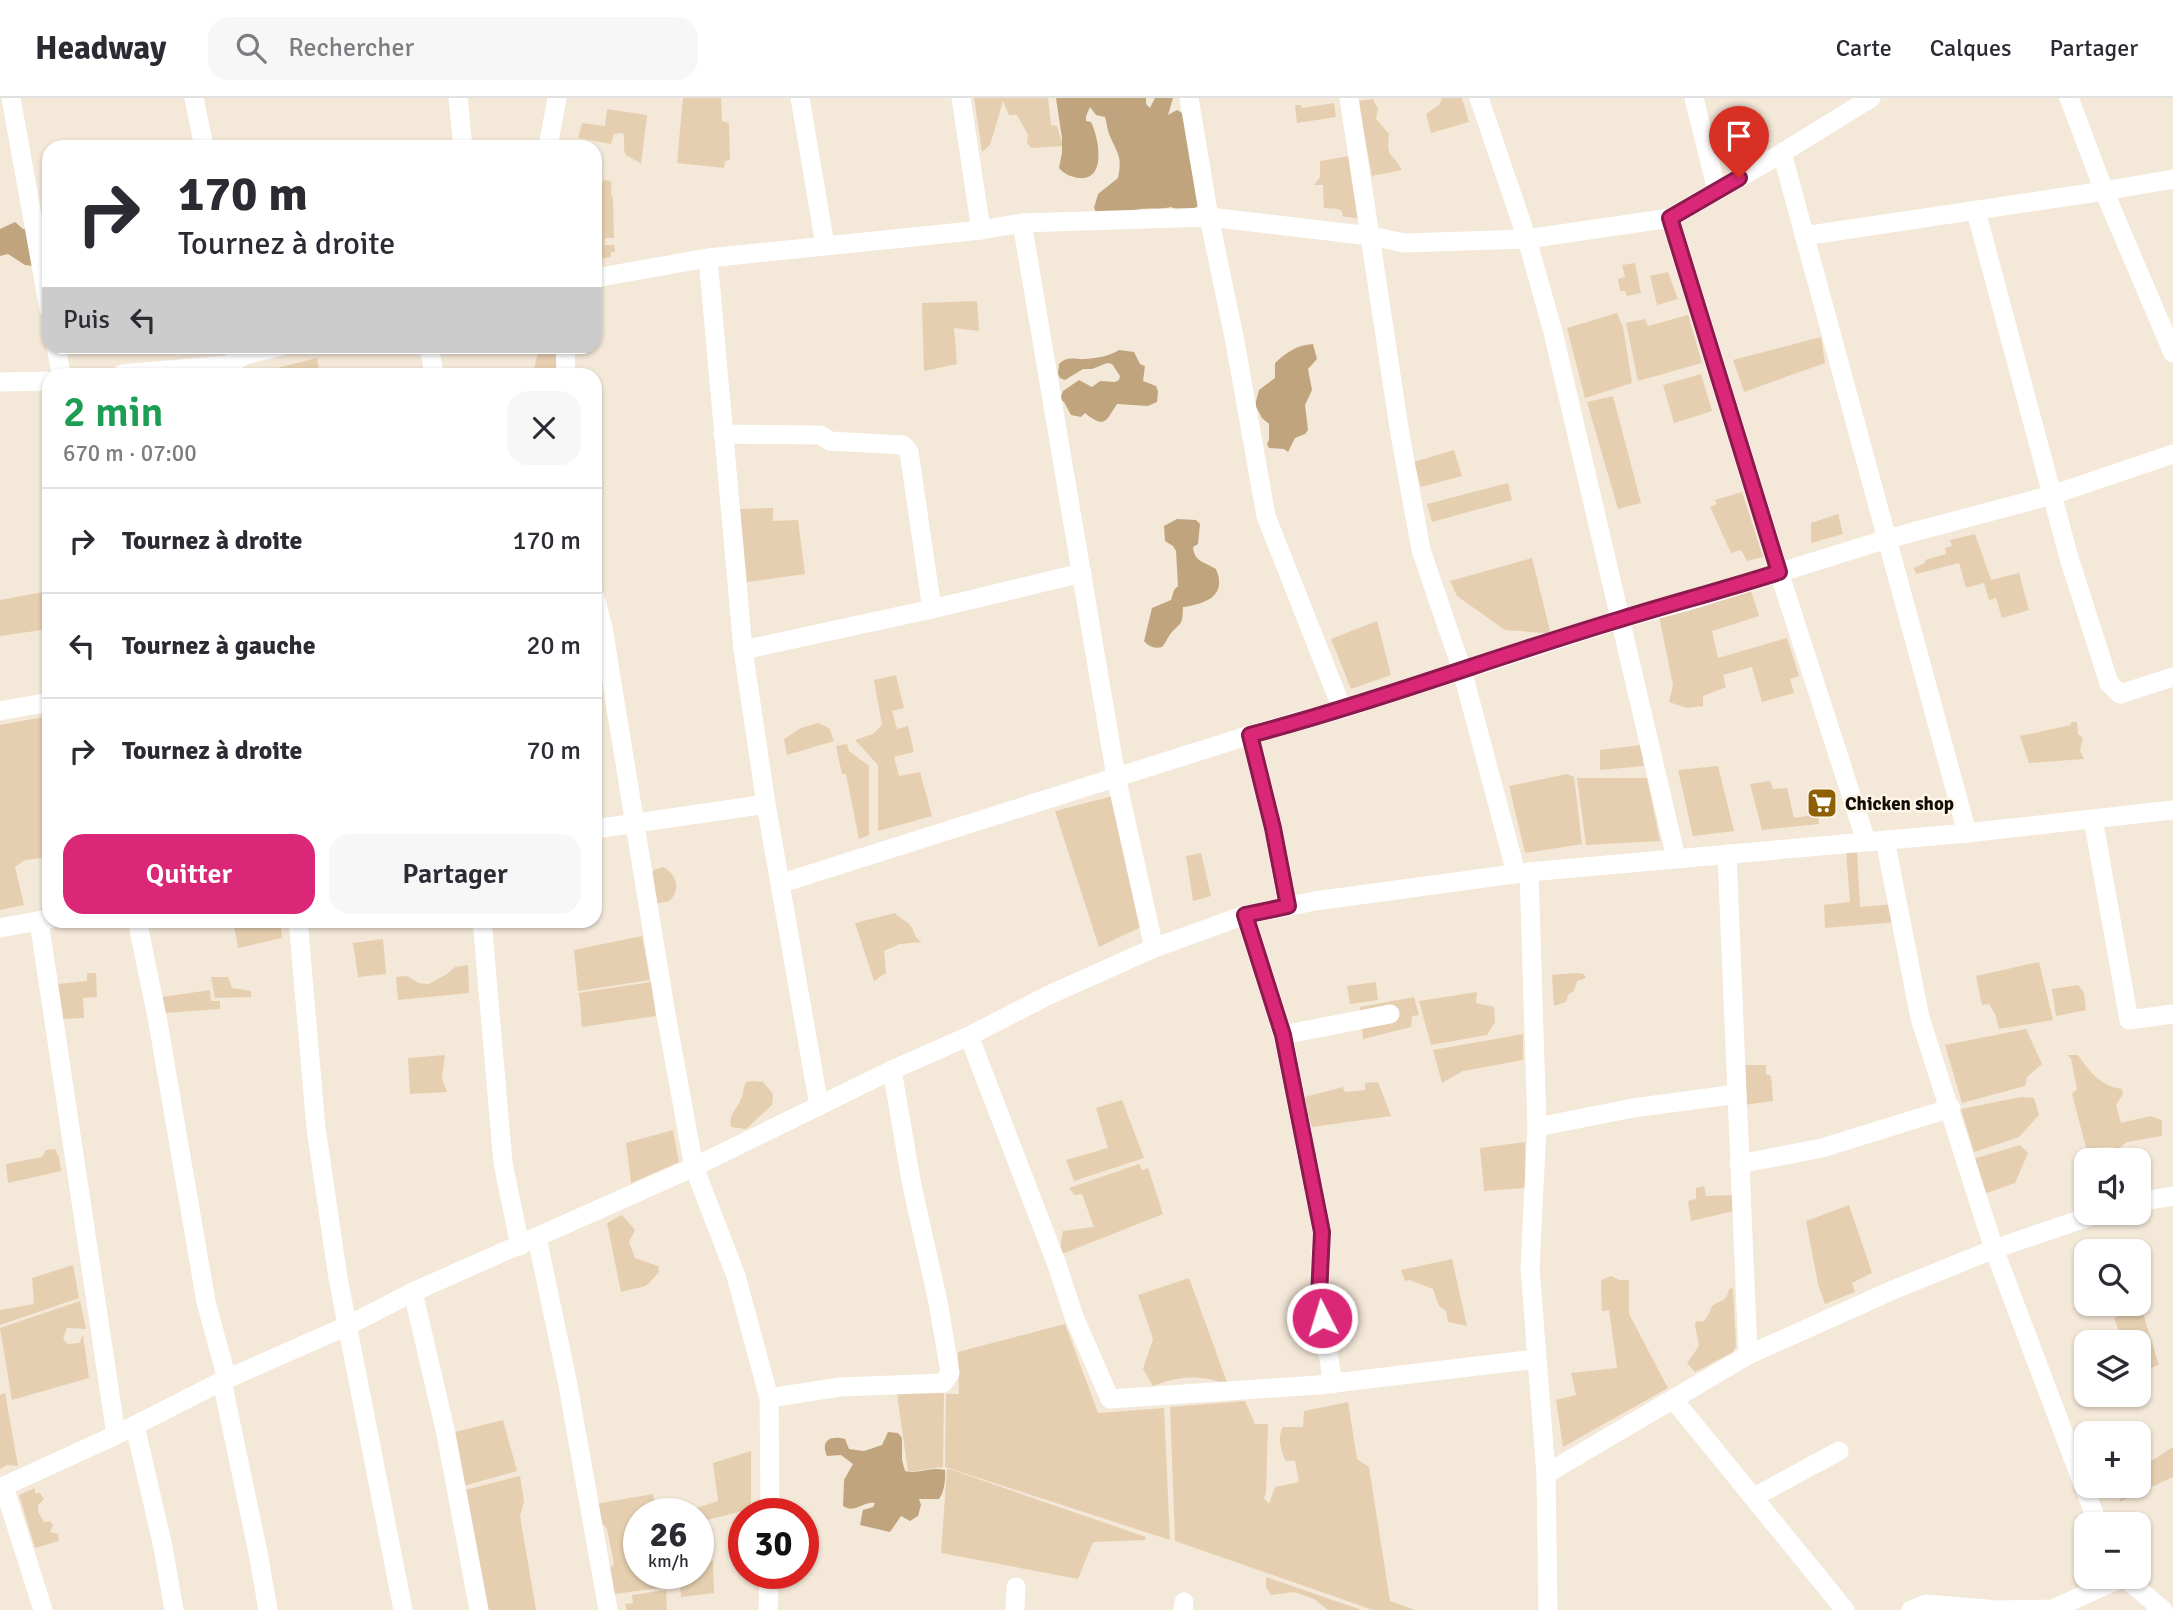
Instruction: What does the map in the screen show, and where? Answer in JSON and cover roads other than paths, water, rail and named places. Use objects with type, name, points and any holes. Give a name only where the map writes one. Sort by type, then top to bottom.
[{"type":"street","points":[[11,98],[42,270]]},
{"type":"street","points":[[194,98],[203,140]]},
{"type":"street","points":[[458,98],[462,140]]},
{"type":"street","points":[[549,140],[557,98]]},
{"type":"street","points":[[800,98],[825,245]]},
{"type":"street","points":[[961,98],[981,230]]},
{"type":"street","points":[[1189,98],[1266,516],[1342,709]]},
{"type":"street","points":[[1349,98],[1400,434],[1421,550],[1462,670],[1522,873],[1537,1127],[1530,1268],[1546,1474],[1548,1610]]},
{"type":"street","points":[[1479,98],[1527,239],[1553,332],[1676,858]]},
{"type":"street","points":[[1694,98],[1717,191]]},
{"type":"street","points":[[602,277],[708,258],[981,230],[1022,223],[1209,216],[1371,236],[1405,243],[1527,239],[1670,218],[1871,98]]},
{"type":"street","points":[[2069,98],[2104,191],[2173,353]]},
{"type":"street","points":[[1782,153],[1967,833]]},
{"type":"street","points":[[1804,236],[2173,179]]},
{"type":"street","points":[[1976,211],[2069,558],[2109,683],[2120,694],[2173,677]]},
{"type":"street","points":[[1670,218],[1779,572],[1876,841],[1920,1018],[1994,1249],[2093,1512]]},
{"type":"street","points":[[1022,223],[1116,777],[1154,948]]},
{"type":"street","points":[[708,258],[743,650],[766,804],[782,883],[819,1106]]},
{"type":"street","points":[[230,368],[241,354]]},
{"type":"street","points":[[0,382],[42,380]]},
{"type":"street","points":[[723,434],[820,435],[830,441],[903,445],[909,452],[932,609]]},
{"type":"street","points":[[782,883],[1250,735],[1342,709],[1621,619],[1698,598],[1887,538],[2052,495],[2173,454]]},
{"type":"street","points":[[743,650],[932,609],[1082,572]]},
{"type":"street","points":[[602,624],[694,1167],[736,1276],[769,1398],[770,1498]]},
{"type":"street","points":[[0,711],[42,703]]},
{"type":"street","points":[[1250,735],[1273,828],[1288,906]]},
{"type":"street","points":[[602,828],[766,804]]},
{"type":"street","points":[[43,1610],[2,1488],[135,1426],[225,1380],[346,1326],[413,1292],[694,1167],[1049,995],[1154,948],[1245,915],[1288,906],[1522,873],[1967,833],[2173,810]]},
{"type":"street","points":[[2093,819],[2129,1020],[2173,1014]]},
{"type":"street","points":[[1727,854],[1748,1355]]},
{"type":"street","points":[[1245,915],[1283,1035],[1322,1232],[1319,1296],[1333,1384]]},
{"type":"street","points":[[0,928],[42,920]]},
{"type":"street","points":[[45,928],[116,1435]]},
{"type":"street","points":[[139,928],[157,1017],[206,1302],[225,1380],[268,1610]]},
{"type":"street","points":[[299,928],[316,1128],[346,1326],[403,1610]]},
{"type":"street","points":[[483,928],[503,1163],[567,1380],[608,1610]]},
{"type":"street","points":[[1283,1035],[1390,1014]]},
{"type":"street","points":[[969,1036],[1056,1262],[1074,1317],[1110,1399],[1333,1384],[1535,1359]]},
{"type":"street","points":[[769,1398],[840,1387],[943,1382],[948,1379],[950,1373],[939,1302],[912,1186],[892,1070]]},
{"type":"street","points":[[1537,1127],[1633,1108],[1737,1094]]},
{"type":"street","points":[[1739,1164],[1822,1148],[1951,1108]]},
{"type":"street","points":[[2151,1200],[2173,1196]]},
{"type":"street","points":[[1546,1474],[1748,1355],[1893,1290],[1994,1249],[2074,1222]]},
{"type":"street","points":[[413,1292],[449,1447],[479,1610]]},
{"type":"street","points":[[1673,1399],[1845,1610]]},
{"type":"street","points":[[135,1426],[163,1547],[174,1610]]},
{"type":"street","points":[[1754,1497],[1839,1451]]},
{"type":"street","points":[[1911,1610],[1926,1604],[1998,1610],[2053,1609],[2124,1577],[2163,1610]]},
{"type":"street","points":[[1015,1610],[1016,1587]]},
{"type":"street","points":[[768,1610],[769,1589]]},
{"type":"place","name":"Chicken shop","points":[[1822,803]]}]
